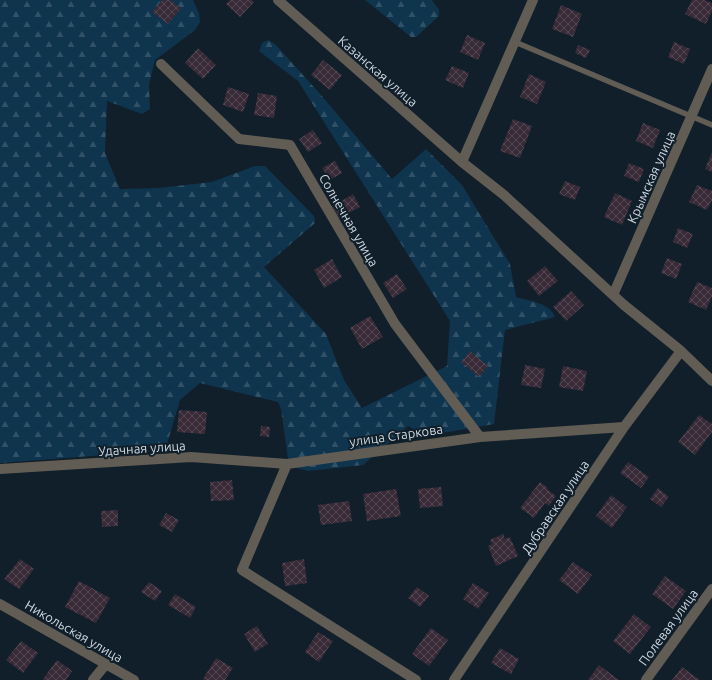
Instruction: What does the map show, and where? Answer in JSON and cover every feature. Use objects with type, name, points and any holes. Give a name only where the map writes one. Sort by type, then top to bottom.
[{"type":"street","name":"Казанская улица","points":[[278,0],[462,162],[504,195],[613,295],[681,351],[712,381]]},
{"type":"street","points":[[462,162],[532,0]]},
{"type":"street","name":"Солнечная улица","points":[[161,64],[239,139],[290,145],[395,324],[480,437]]},
{"type":"street","name":"Крымская улица","points":[[613,295],[712,70]]},
{"type":"street","name":"Дубравская улица","points":[[454,680],[624,427],[681,351]]},
{"type":"street","name":"улица Старкова","points":[[287,464],[480,437],[624,427]]},
{"type":"street","name":"Удачная улица","points":[[0,469],[192,457],[287,464]]},
{"type":"street","points":[[287,464],[242,570],[416,680]]},
{"type":"street","name":"Полевая улица","points":[[646,680],[712,589]]},
{"type":"street","name":"Никольская улица","points":[[0,604],[134,680]]},
{"type":"street","points":[[92,680],[106,664]]},
{"type":"lane","points":[[515,42],[712,125]]},
{"type":"green space","points":[[0,0],[193,0],[199,14],[200,22],[195,30],[155,60],[149,84],[150,109],[142,114],[107,101],[105,153],[120,189],[159,188],[212,182],[255,166],[265,166],[314,216],[315,223],[264,267],[326,334],[344,380],[362,408],[447,366],[450,321],[298,81],[259,51],[262,43],[268,40],[275,44],[321,95],[392,179],[426,149],[462,185],[510,264],[516,297],[533,301],[544,306],[552,312],[555,317],[505,330],[494,424],[425,436],[408,426],[363,465],[308,471],[289,466],[281,409],[278,402],[200,383],[180,400],[167,444],[104,455],[0,463]]},
{"type":"green space","points":[[365,0],[432,0],[439,10],[439,16],[416,37],[411,37]]},
{"type":"building","points":[[162,0],[170,0],[181,8],[168,24],[152,12]]},
{"type":"building","points":[[230,0],[252,0],[254,2],[240,17],[226,4]]},
{"type":"building","points":[[692,0],[704,0],[712,3],[712,11],[706,24],[685,14]]},
{"type":"building","points":[[561,5],[582,14],[573,37],[552,29]]},
{"type":"building","points":[[467,35],[485,43],[478,60],[460,52]]},
{"type":"building","points":[[674,42],[690,49],[684,64],[668,57]]},
{"type":"building","points":[[578,45],[590,50],[586,58],[575,53]]},
{"type":"building","points":[[198,48],[216,65],[203,79],[185,63]]},
{"type":"building","points":[[323,60],[342,75],[330,90],[311,75]]},
{"type":"building","points":[[452,66],[469,73],[463,88],[445,80]]},
{"type":"building","points":[[529,74],[546,82],[537,104],[520,97]]},
{"type":"building","points":[[228,87],[249,94],[243,112],[223,105]]},
{"type":"building","points":[[258,93],[277,96],[274,118],[254,115]]},
{"type":"building","points":[[513,119],[532,126],[520,158],[500,151]]},
{"type":"building","points":[[643,123],[660,130],[653,148],[636,141]]},
{"type":"building","points":[[313,130],[322,143],[308,152],[299,139]]},
{"type":"building","points":[[712,152],[712,172],[705,169]]},
{"type":"building","points":[[335,161],[342,173],[330,180],[322,168]]},
{"type":"building","points":[[629,163],[644,169],[639,182],[624,176]]},
{"type":"building","points":[[565,181],[580,187],[575,200],[559,194]]},
{"type":"building","points":[[697,185],[712,191],[712,200],[707,210],[689,202]]},
{"type":"building","points":[[615,193],[632,201],[622,225],[604,217]]},
{"type":"building","points":[[353,194],[360,207],[336,220],[330,208]]},
{"type":"building","points":[[678,228],[693,234],[687,248],[673,242]]},
{"type":"building","points":[[667,258],[682,264],[676,279],[661,273]]},
{"type":"building","points":[[332,259],[342,277],[324,288],[314,270]]},
{"type":"building","points":[[545,266],[558,281],[539,296],[527,281]]},
{"type":"building","points":[[397,274],[407,289],[393,298],[383,283]]},
{"type":"building","points":[[697,282],[712,288],[712,296],[706,310],[688,302]]},
{"type":"building","points":[[571,291],[584,305],[566,321],[553,307]]},
{"type":"building","points":[[370,316],[383,337],[362,349],[350,328]]},
{"type":"building","points":[[470,351],[488,366],[479,377],[461,362]]},
{"type":"building","points":[[525,365],[545,369],[541,388],[521,385]]},
{"type":"building","points":[[563,366],[587,371],[583,391],[559,387]]},
{"type":"building","points":[[179,410],[207,412],[205,434],[177,432]]},
{"type":"building","points":[[699,415],[712,424],[712,432],[695,455],[678,442]]},
{"type":"building","points":[[261,426],[270,427],[269,437],[260,436]]},
{"type":"building","points":[[628,462],[649,477],[641,488],[620,473]]},
{"type":"building","points":[[232,480],[234,500],[211,501],[210,482]]},
{"type":"building","points":[[540,482],[556,496],[549,506],[545,503],[534,518],[520,508]]},
{"type":"building","points":[[441,487],[443,506],[420,508],[418,489]]},
{"type":"building","points":[[658,488],[669,497],[661,507],[650,499]]},
{"type":"building","points":[[396,489],[401,516],[367,521],[363,494]]},
{"type":"building","points":[[611,495],[627,507],[612,528],[596,516]]},
{"type":"building","points":[[349,501],[352,521],[321,525],[318,505]]},
{"type":"building","points":[[118,510],[118,526],[102,527],[101,511]]},
{"type":"building","points":[[166,513],[179,520],[172,532],[159,525]]},
{"type":"building","points":[[503,534],[505,539],[510,537],[518,556],[496,566],[488,546],[492,544],[490,540]]},
{"type":"building","points":[[20,559],[34,569],[19,589],[4,579]]},
{"type":"building","points":[[304,559],[307,583],[285,586],[282,563]]},
{"type":"building","points":[[573,562],[592,575],[578,594],[559,580]]},
{"type":"building","points":[[665,576],[686,591],[673,609],[652,594]]},
{"type":"building","points":[[79,581],[110,598],[96,623],[65,607]]},
{"type":"building","points":[[149,582],[162,591],[155,601],[141,592]]},
{"type":"building","points":[[473,583],[489,593],[478,609],[463,599]]},
{"type":"building","points":[[417,587],[429,596],[420,607],[408,598]]},
{"type":"building","points":[[175,594],[196,607],[190,618],[168,605]]},
{"type":"building","points":[[634,614],[651,627],[630,654],[613,641]]},
{"type":"building","points":[[257,626],[268,644],[255,652],[244,634]]},
{"type":"building","points":[[431,628],[448,640],[429,666],[412,654]]},
{"type":"building","points":[[318,632],[333,641],[319,662],[305,652]]},
{"type":"building","points":[[21,641],[38,653],[23,673],[6,660]]},
{"type":"building","points":[[500,648],[519,659],[511,674],[491,663]]},
{"type":"building","points":[[216,658],[233,668],[225,680],[203,679]]},
{"type":"building","points":[[57,660],[72,671],[66,680],[44,680],[43,679]]},
{"type":"building","points":[[599,665],[619,680],[588,680]]},
{"type":"building","points":[[682,667],[700,680],[672,680]]}]
